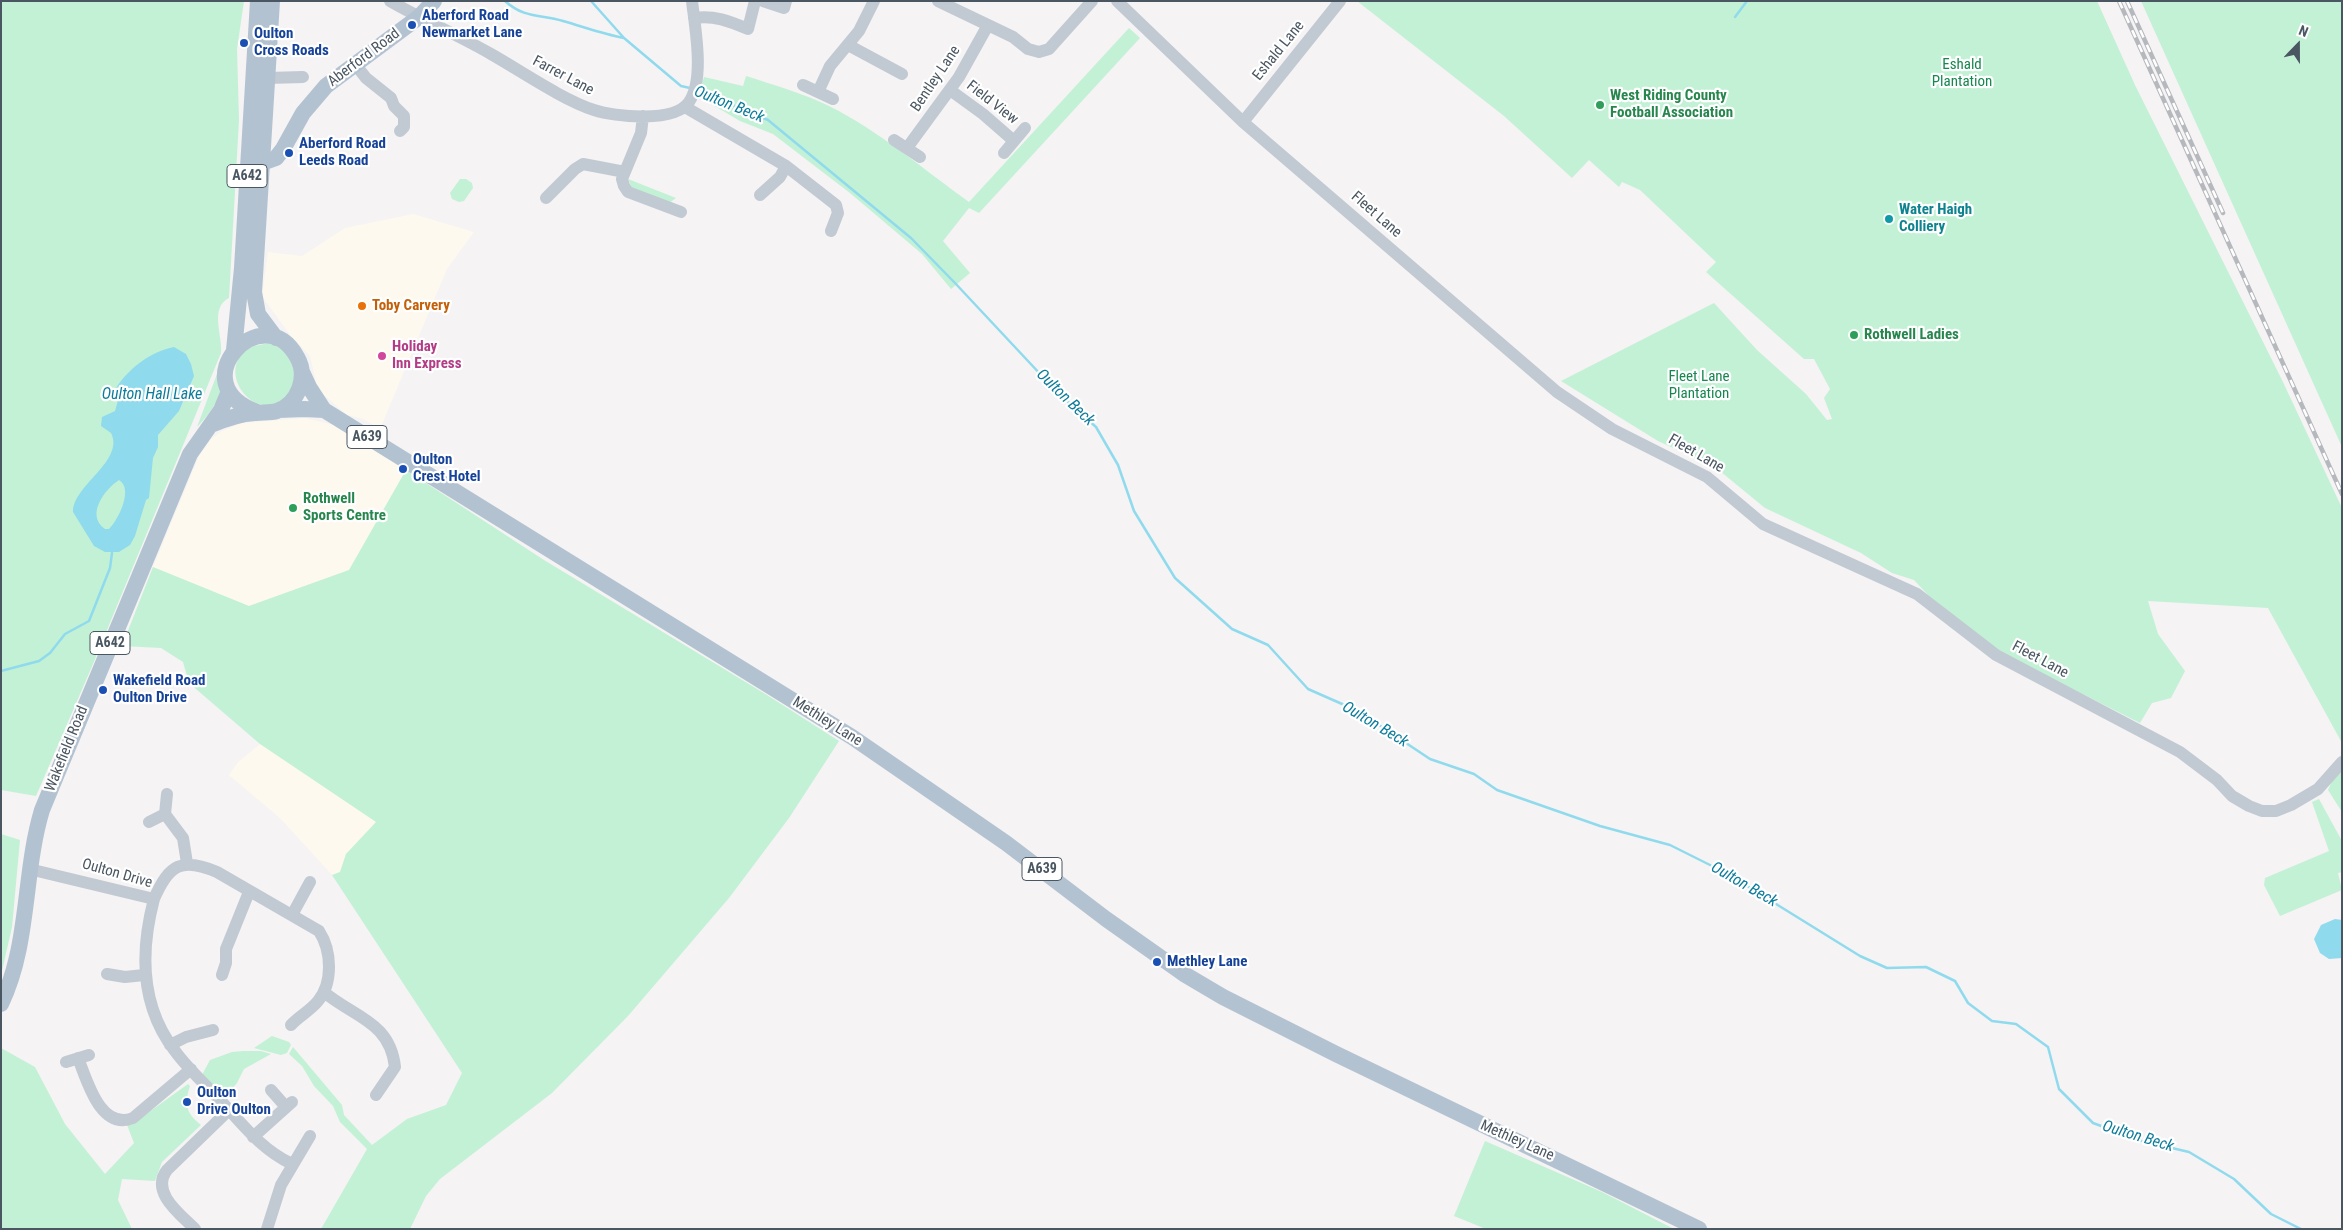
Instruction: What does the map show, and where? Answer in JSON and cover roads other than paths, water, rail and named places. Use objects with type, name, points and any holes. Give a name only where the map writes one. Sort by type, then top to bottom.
[{"type":"main road","name":"A642","points":[[211,425],[221,410],[229,391],[225,379],[226,367],[234,350],[241,277],[258,1]]},
{"type":"main road","name":"A642","points":[[272,1],[254,292],[258,314],[276,338],[292,349],[301,364],[302,372]]},
{"type":"main road","name":"Aberford Road","points":[[262,164],[276,158],[303,113],[326,86],[419,18],[434,1]]},
{"type":"main road","points":[[234,350],[239,345],[256,336],[276,338]]},
{"type":"main road","points":[[211,425],[235,416],[278,410],[288,404],[297,394],[302,372]]},
{"type":"main road","name":"Methley Lane","points":[[302,372],[308,387],[324,410],[852,737],[1006,843],[1106,919],[1184,974],[1345,1059],[1698,1229]]},
{"type":"main road","points":[[229,391],[244,408],[257,412]]},
{"type":"main road","name":"Methley Lane","points":[[278,410],[304,408],[324,410]]},
{"type":"main road","name":"Wakefield Road","points":[[1,1004],[18,953],[34,833],[47,796],[190,454],[211,425]]},
{"type":"street","name":"Farrer Lane","points":[[390,1],[419,18],[468,41],[580,104],[601,112],[643,116],[671,114],[688,102]]},
{"type":"street","points":[[692,1],[698,66],[688,102],[786,166],[836,205],[838,213],[831,231]]},
{"type":"street","points":[[694,18],[708,16],[719,18],[748,28],[755,1]]},
{"type":"street","points":[[763,1],[784,8],[786,1]]},
{"type":"street","points":[[818,92],[830,66],[859,30],[874,1]]},
{"type":"street","points":[[938,1],[1013,36],[1033,52],[1044,52],[1050,49],[1092,1]]},
{"type":"street","name":"Fleet Lane","points":[[1117,1],[1243,122],[1557,392],[1612,429],[1708,477],[1763,524],[1902,585],[1917,594],[1996,655],[2180,752],[2217,780],[2232,796],[2249,806],[2262,811],[2271,811],[2292,804],[2318,789],[2342,762]]},
{"type":"street","name":"Eshald Lane","points":[[1243,122],[1340,1]]},
{"type":"street","name":"Bentley Lane","points":[[907,148],[950,90],[973,55],[988,25]]},
{"type":"street","points":[[848,45],[902,74]]},
{"type":"street","points":[[356,64],[366,78],[391,98],[394,106],[404,116],[404,127],[400,131]]},
{"type":"street","points":[[268,78],[302,77]]},
{"type":"street","points":[[804,85],[833,99]]},
{"type":"street","name":"Field View","points":[[950,90],[983,114],[1014,141]]},
{"type":"street","points":[[643,116],[640,133],[622,183],[628,192],[681,212]]},
{"type":"street","name":"Field View","points":[[1004,152],[1025,128]]},
{"type":"street","points":[[894,140],[920,157]]},
{"type":"street","points":[[546,198],[574,169],[583,164],[625,172]]},
{"type":"street","points":[[760,195],[780,178],[786,166]]},
{"type":"street","points":[[167,794],[165,814],[183,838],[187,863]]},
{"type":"street","points":[[149,822],[165,814]]},
{"type":"street","points":[[154,899],[161,883],[171,870],[187,863],[199,864],[217,872],[319,931],[326,941],[329,953],[324,992],[317,1002],[291,1025]]},
{"type":"street","name":"Oulton Drive","points":[[29,869],[154,899],[144,950],[144,975],[155,1016],[170,1045],[269,1152],[292,1164]]},
{"type":"street","points":[[292,914],[310,882]]},
{"type":"street","points":[[222,975],[226,962],[226,949],[249,892]]},
{"type":"street","points":[[226,962],[239,964]]},
{"type":"street","points":[[106,974],[125,977],[144,975]]},
{"type":"street","points":[[324,992],[374,1024],[401,1068],[376,1095]]},
{"type":"street","points":[[170,1045],[186,1037],[213,1030]]},
{"type":"street","points":[[78,1058],[96,1100],[110,1116],[121,1120],[133,1118],[191,1069]]},
{"type":"street","points":[[254,1137],[289,1105],[271,1090]]},
{"type":"street","points":[[195,1229],[162,1192],[161,1181],[167,1170],[229,1110]]},
{"type":"street","points":[[268,1229],[276,1197],[292,1164],[310,1136]]},
{"type":"water","name":"Oulton Hall Lake","points":[[174,347],[186,354],[194,376],[179,411],[158,435],[158,447],[153,458],[149,498],[146,500],[135,536],[130,545],[119,552],[105,552],[94,546],[73,512],[75,502],[111,453],[113,443],[111,433],[101,426],[102,417],[115,411],[119,397],[116,388],[127,374],[141,362],[165,349]],"holes":[[[119,480],[123,484],[125,497],[120,512],[109,529],[105,529],[99,523],[97,517],[99,503],[108,489]]]},
{"type":"water","points":[[2335,919],[2342,920],[2342,958],[2329,959],[2320,953],[2314,939],[2321,925]]},
{"type":"waterway","points":[[505,1],[519,11],[624,38]]},
{"type":"waterway","name":"Oulton Beck","points":[[591,1],[624,38],[681,86],[690,88]]},
{"type":"waterway","points":[[1735,17],[1747,1]]},
{"type":"waterway","name":"Oulton Beck","points":[[698,91],[768,120],[911,238],[1057,392],[1096,427],[1118,465],[1134,511],[1175,578],[1232,629],[1268,645],[1308,689],[1358,711],[1430,759],[1474,774],[1497,790],[1600,826],[1670,845],[1726,873],[1860,956],[1887,968],[1926,967],[1955,981],[1968,1003],[1992,1021],[2016,1024],[2048,1047],[2059,1089],[2093,1123],[2142,1141],[2189,1152],[2234,1179],[2271,1214],[2301,1229]]},
{"type":"waterway","points":[[1,671],[39,661],[50,653],[65,634],[89,621],[110,568],[112,553]]},
{"type":"railway","points":[[2119,1],[2342,494]]},
{"type":"railway","points":[[2127,1],[2223,213]]},
{"type":"place","name":"Aberford Road Newmarket Lane","points":[[412,25]]},
{"type":"place","name":"Oulton Cross Roads","points":[[244,43]]},
{"type":"place","name":"West Riding County Football Association","points":[[1600,105]]},
{"type":"place","name":"Aberford Road Leeds Road","points":[[289,153]]},
{"type":"place","name":"Water Haigh Colliery","points":[[1889,219]]},
{"type":"place","name":"Toby Carvery","points":[[362,306]]},
{"type":"place","name":"Rothwell Ladies","points":[[1854,335]]},
{"type":"place","name":"Holiday Inn Express","points":[[382,356]]},
{"type":"place","name":"Oulton Crest Hotel","points":[[403,469]]},
{"type":"place","name":"Rothwell Sports Centre","points":[[293,508]]},
{"type":"place","name":"Wakefield Road Oulton Drive","points":[[103,690]]},
{"type":"place","name":"Methley Lane","points":[[1157,962]]},
{"type":"place","name":"Oulton Drive Oulton","points":[[187,1102]]},
{"type":"park label","name":"Eshald Plantation","points":[[1962,74]]},
{"type":"park label","name":"Fleet Lane Plantation","points":[[1699,386]]}]
